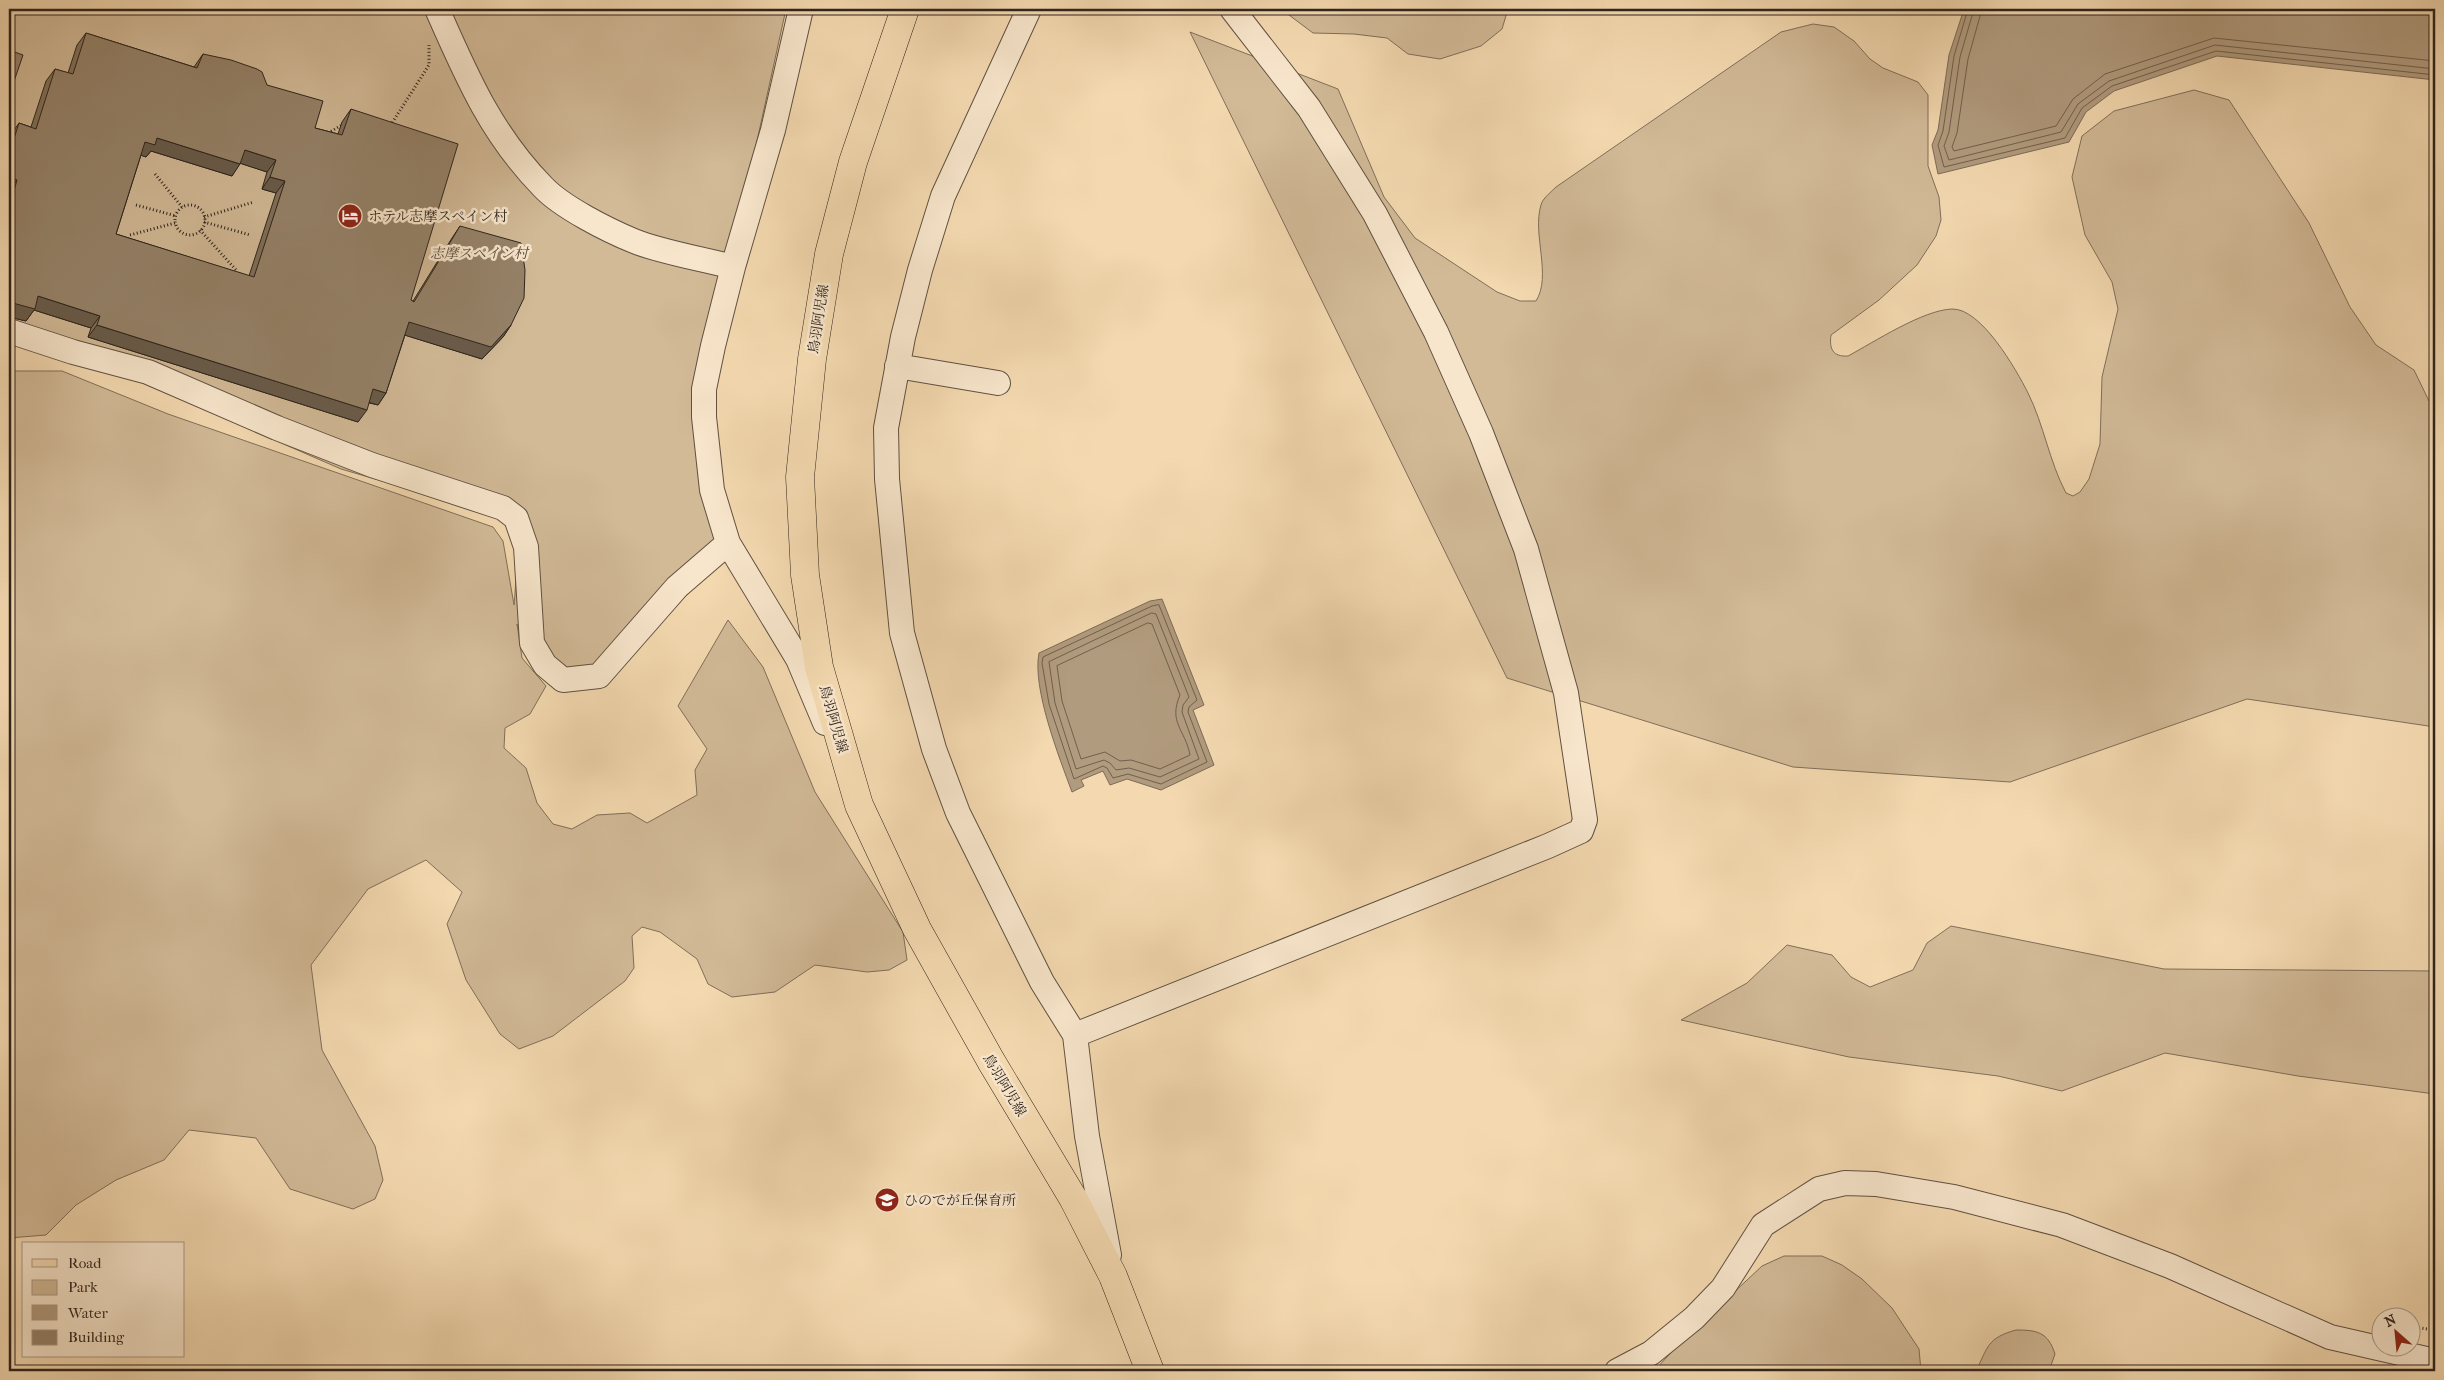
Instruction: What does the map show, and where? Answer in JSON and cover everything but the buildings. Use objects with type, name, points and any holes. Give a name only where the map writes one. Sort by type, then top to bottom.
[{"type":"main road","name":"鳥羽阿児線","points":[[904,9],[853,162],[829,254],[812,360],[800,477],[805,575],[819,667],[860,805],[917,929],[991,1061],[1073,1198],[1113,1276],[1150,1371]]},
{"type":"street","points":[[437,9],[473,91],[493,125],[544,188],[583,216],[635,242],[733,267]]},
{"type":"street","points":[[801,9],[773,130],[733,267],[704,389],[707,463],[712,490],[728,542],[798,659],[860,805]]},
{"type":"street","points":[[1028,9],[943,196],[920,270],[886,428],[887,479],[902,633],[934,749],[958,813],[1042,982],[1075,1036],[1086,1136],[1113,1276]]},
{"type":"street","points":[[1075,1036],[1548,846],[1581,831],[1585,820],[1566,693],[1526,549],[1481,433],[1436,332],[1375,214],[1309,108],[1236,13]]},
{"type":"street","points":[[9,331],[73,352],[148,372],[277,428],[372,465],[503,508],[516,518],[526,547],[532,643],[545,665],[563,680],[599,676],[677,587],[728,542]]},
{"type":"street","points":[[898,366],[998,384]]},
{"type":"street","points":[[1618,1371],[1651,1353],[1694,1318],[1723,1288],[1763,1225],[1819,1189],[1845,1183],[1876,1184],[1954,1197],[2062,1225],[2170,1266],[2330,1337],[2435,1361]]},
{"type":"path","points":[[383,123],[392,123],[429,66],[429,42]]},
{"type":"path","points":[[321,137],[344,124]]},
{"type":"path","points":[[155,174],[182,207]]},
{"type":"path","points":[[204,217],[254,202]]},
{"type":"path","points":[[136,205],[176,216]]},
{"type":"path","points":[[175,223],[184,233],[192,234],[200,230],[204,222],[204,217],[196,206],[182,207]]},
{"type":"path","points":[[175,223],[176,216],[182,207]]},
{"type":"path","points":[[204,222],[250,235]]},
{"type":"path","points":[[130,235],[175,223]]},
{"type":"path","points":[[200,230],[237,271]]},
{"type":"path","points":[[2422,1328],[2435,1330]]},
{"type":"green space","name":"志摩スペイン村","points":[[9,9],[786,9],[735,241],[692,393],[722,543],[712,568],[639,646],[562,686],[529,662],[517,624],[522,658],[546,686],[530,714],[505,728],[504,748],[526,768],[537,803],[553,824],[572,829],[597,815],[630,813],[647,823],[697,795],[695,770],[707,749],[678,706],[728,620],[763,667],[815,792],[903,932],[907,960],[889,970],[867,972],[815,965],[775,992],[732,997],[708,984],[697,959],[660,932],[642,927],[632,936],[634,968],[625,981],[553,1036],[519,1049],[500,1034],[466,980],[447,924],[462,892],[426,860],[368,889],[311,965],[322,1050],[375,1146],[383,1180],[375,1199],[353,1209],[290,1189],[256,1138],[189,1130],[164,1160],[116,1180],[76,1205],[46,1235],[9,1238],[9,371],[62,371],[168,414],[493,527],[503,541],[514,605],[516,575],[515,551],[511,531],[505,523],[491,513],[341,469],[141,382],[9,338]]},
{"type":"green space","points":[[1281,9],[1508,9],[1502,29],[1481,46],[1440,59],[1408,54],[1387,38],[1354,34],[1313,33]]},
{"type":"green space","points":[[1813,24],[1834,27],[1854,41],[1870,59],[1883,68],[1918,82],[1928,95],[1928,166],[1939,197],[1941,220],[1936,236],[1917,265],[1879,300],[1831,335],[1833,351],[1839,355],[1848,356],[1927,315],[1952,309],[1963,311],[1986,329],[2015,370],[2034,405],[2060,481],[2066,493],[2073,496],[2080,492],[2089,479],[2100,444],[2102,377],[2118,309],[2112,282],[2085,235],[2072,177],[2082,136],[2114,111],[2194,90],[2229,100],[2309,223],[2350,307],[2376,345],[2414,370],[2429,401],[2435,403],[2435,727],[2247,699],[2010,782],[1793,767],[1507,678],[1190,32],[1338,89],[1384,197],[1415,238],[1497,292],[1520,301],[1536,301],[1542,280],[1539,216],[1542,203],[1556,187],[1781,32]]},
{"type":"green space","points":[[1951,926],[2164,969],[2435,971],[2435,1094],[2298,1076],[2165,1053],[2062,1091],[1998,1076],[1849,1057],[1681,1020],[1747,983],[1787,945],[1832,955],[1851,977],[1870,987],[1913,970],[1927,943]]},
{"type":"green space","points":[[1784,1256],[1822,1256],[1842,1265],[1862,1279],[1892,1308],[1919,1349],[1921,1371],[1654,1371],[1681,1342],[1762,1266]]},
{"type":"green space","points":[[2016,1330],[2036,1332],[2049,1341],[2055,1354],[2049,1371],[1976,1371],[1990,1344],[1999,1336]]},
{"type":"water","points":[[1964,9],[2435,9],[2435,80],[2217,56],[2114,91],[2086,112],[2069,142],[1938,174],[1932,145],[1938,130],[1949,55]]},
{"type":"water","points":[[1162,599],[1204,705],[1193,710],[1214,765],[1161,790],[1127,779],[1110,785],[1103,771],[1081,780],[1084,786],[1072,792],[1054,742],[1043,703],[1039,685],[1039,653],[1150,601]]},
{"type":"place","name":"ホテル志摩スペイン村","points":[[350,216]]},
{"type":"place","name":"ひのでが丘保育所","points":[[887,1200]]}]
